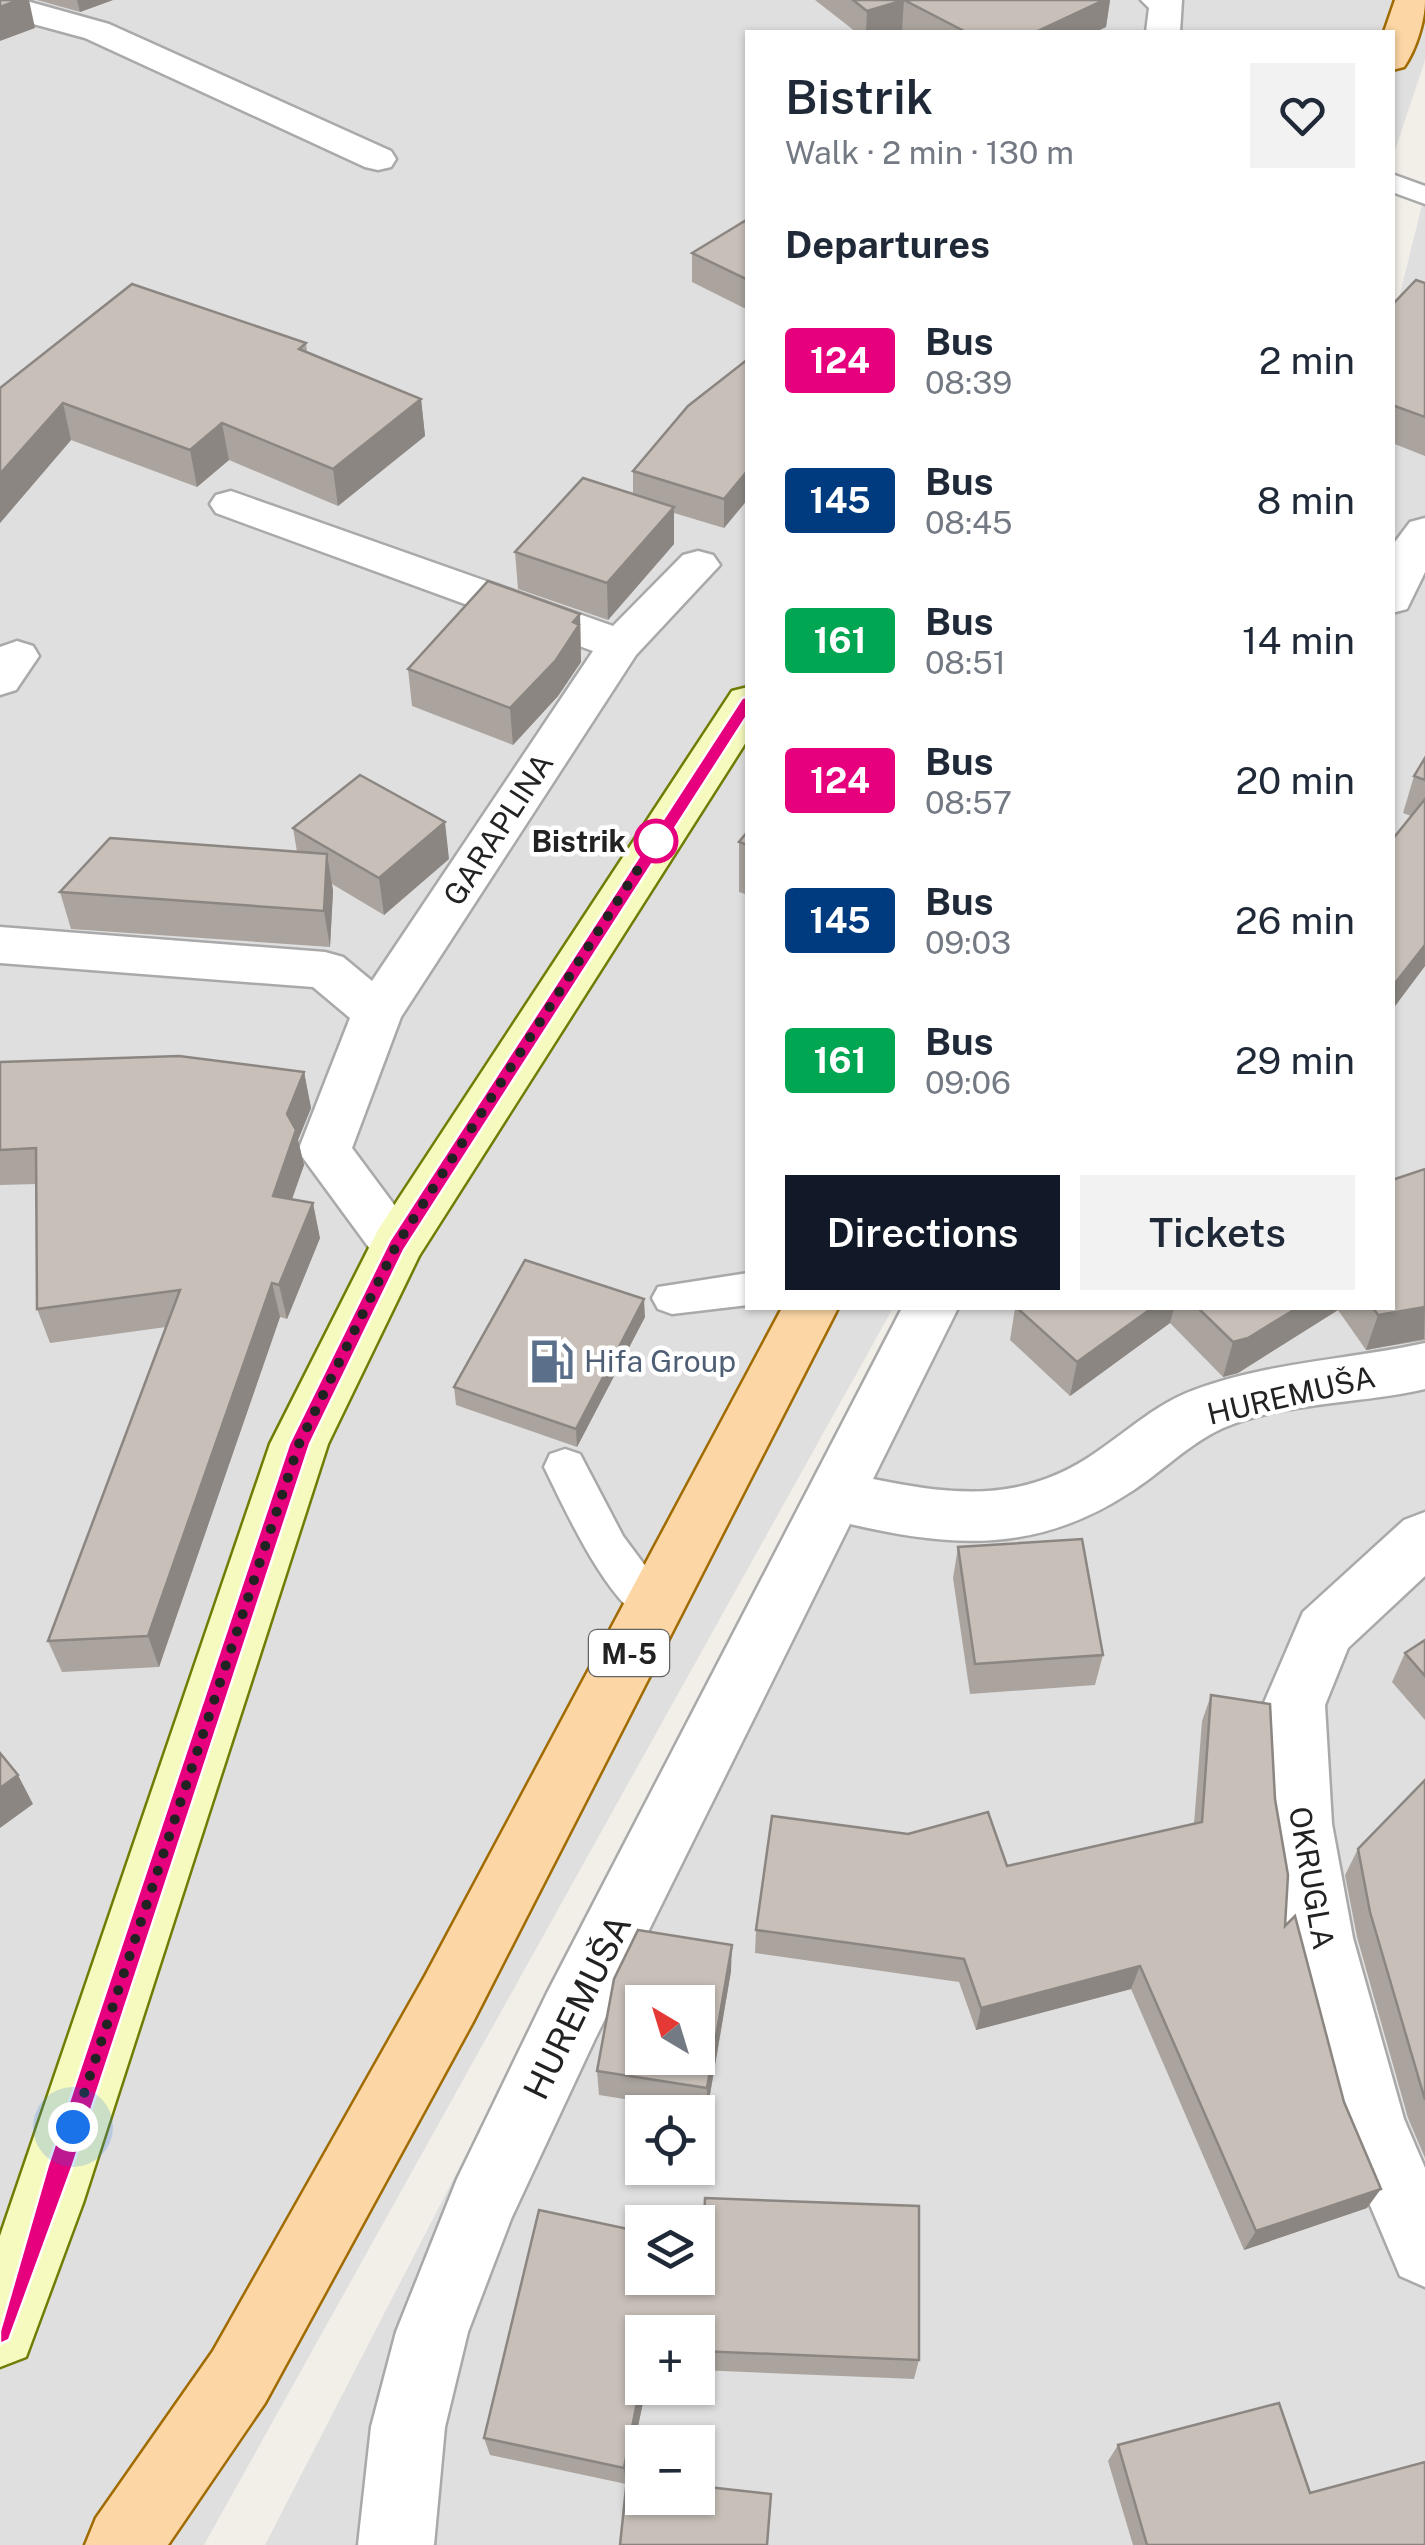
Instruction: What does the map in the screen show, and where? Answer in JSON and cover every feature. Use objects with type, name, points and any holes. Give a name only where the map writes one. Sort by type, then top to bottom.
[{"type":"main road","points":[[1406,42],[1412,0]]},
{"type":"main road","points":[[0,2331],[60,2165],[299,1444],[396,1246],[745,707]]},
{"type":"main road","name":"M-5","points":[[123,2545],[238,2377],[449,1999],[809,1310]]},
{"type":"street","points":[[0,4],[97,32],[378,160]]},
{"type":"street","points":[[231,504],[620,645]]},
{"type":"street","points":[[1404,602],[1414,546],[1425,530]]},
{"type":"street","name":"GARAPLINA","points":[[396,1246],[324,1151],[377,1013],[620,645],[698,565]]},
{"type":"street","points":[[0,946],[324,970],[377,1013]]},
{"type":"street","name":"HUREMUŠA","points":[[396,2545],[412,2408],[432,2332],[482,2204],[570,2016],[742,1682],[832,1494],[929,1310]]},
{"type":"street","name":"HUREMUŠA","points":[[832,1494],[905,1512],[985,1521],[1046,1510],[1108,1476],[1158,1437],[1215,1406],[1424,1368]]},
{"type":"street","name":"OKRUGLA","points":[[1425,1538],[1325,1631],[1294,1705],[1300,1824],[1320,1938],[1370,2122],[1425,2251]]},
{"type":"lane","points":[[1395,183],[1425,196]]},
{"type":"lane","points":[[672,1298],[745,1288]]},
{"type":"lane","points":[[565,1466],[608,1549],[653,1606]]},
{"type":"shaded area","points":[[0,0],[1425,0],[1425,60],[1395,150],[1395,30],[745,30],[745,1310],[892,1310],[204,2545],[0,2545]]},
{"type":"shaded area","points":[[1425,193],[1425,2545],[265,2545],[901,1310],[1395,1310],[1395,314]]},
{"type":"building","points":[[0,0],[18,0],[0,7]]},
{"type":"building","points":[[853,0],[904,0],[867,11]]},
{"type":"building","points":[[904,0],[1104,0],[1040,30],[962,30]]},
{"type":"building","points":[[745,221],[745,279],[692,253]]},
{"type":"building","points":[[1416,280],[1425,283],[1425,417],[1395,406],[1395,302]]},
{"type":"building","points":[[132,284],[306,343],[299,349],[421,399],[333,469],[222,423],[190,450],[63,403],[0,474],[0,388]]},
{"type":"building","points":[[745,361],[745,474],[724,499],[633,471],[688,406]]},
{"type":"building","points":[[583,478],[674,507],[607,583],[515,552]]},
{"type":"building","points":[[488,581],[580,614],[573,622],[579,625],[556,660],[510,708],[408,669]]},
{"type":"building","points":[[1425,758],[1425,780],[1414,776]]},
{"type":"building","points":[[360,775],[445,822],[379,878],[293,828]]},
{"type":"building","points":[[1425,799],[1425,945],[1395,983],[1395,836]]},
{"type":"building","points":[[110,838],[327,854],[324,911],[60,892]]},
{"type":"building","points":[[179,1056],[304,1072],[287,1114],[296,1130],[273,1196],[313,1203],[279,1285],[272,1283],[148,1636],[48,1641],[180,1290],[37,1309],[36,1148],[0,1150],[0,1062]]},
{"type":"building","points":[[1425,1169],[1425,1307],[1378,1315],[1374,1310],[1395,1310],[1395,1179]]},
{"type":"building","name":"Hifa Group","points":[[525,1260],[644,1299],[576,1429],[454,1387]]},
{"type":"building","points":[[1019,1310],[1149,1310],[1077,1362]]},
{"type":"building","points":[[1200,1310],[1294,1310],[1248,1338],[1233,1342]]},
{"type":"building","points":[[1082,1539],[1103,1655],[975,1664],[958,1547]]},
{"type":"building","points":[[1425,1640],[1425,1676],[1405,1653]]},
{"type":"building","points":[[1211,1695],[1270,1704],[1275,1799],[1288,1875],[1285,1926],[1295,1916],[1344,2102],[1381,2189],[1256,2231],[1140,1966],[981,2008],[964,1959],[756,1930],[772,1816],[908,1834],[988,1812],[1007,1866],[1202,1822]]},
{"type":"building","points":[[0,1753],[18,1775],[0,1788]]},
{"type":"building","points":[[1425,1780],[1425,2100],[1370,1912],[1358,1849]]},
{"type":"building","points":[[638,1930],[732,1945],[715,2042],[715,1985],[625,1985],[625,2075],[709,2075],[707,2088],[597,2071],[614,1979]]},
{"type":"building","points":[[705,2198],[919,2206],[919,2360],[715,2352],[715,2315],[625,2315],[625,2405],[636,2405],[633,2425],[625,2425],[624,2468],[484,2438],[539,2210],[625,2228],[625,2295],[715,2295],[715,2205],[705,2205]]},
{"type":"building","points":[[1279,2403],[1310,2493],[1425,2462],[1425,2545],[1147,2545],[1118,2445]]},
{"type":"building","points":[[715,2488],[771,2494],[767,2545],[620,2545],[625,2498],[625,2515],[715,2515]]},
{"type":"bus line","name":"124","points":[[0,2331],[48,2202],[299,1444],[315,1408],[396,1246],[745,704]]},
{"type":"place","name":"Bistrik","points":[[656,841]]},
{"type":"place","name":"Hifa Group","points":[[551,1361]]},
{"type":"route","points":[[73,2127],[299,1444],[315,1408],[396,1246],[662,832],[656,841]]}]
